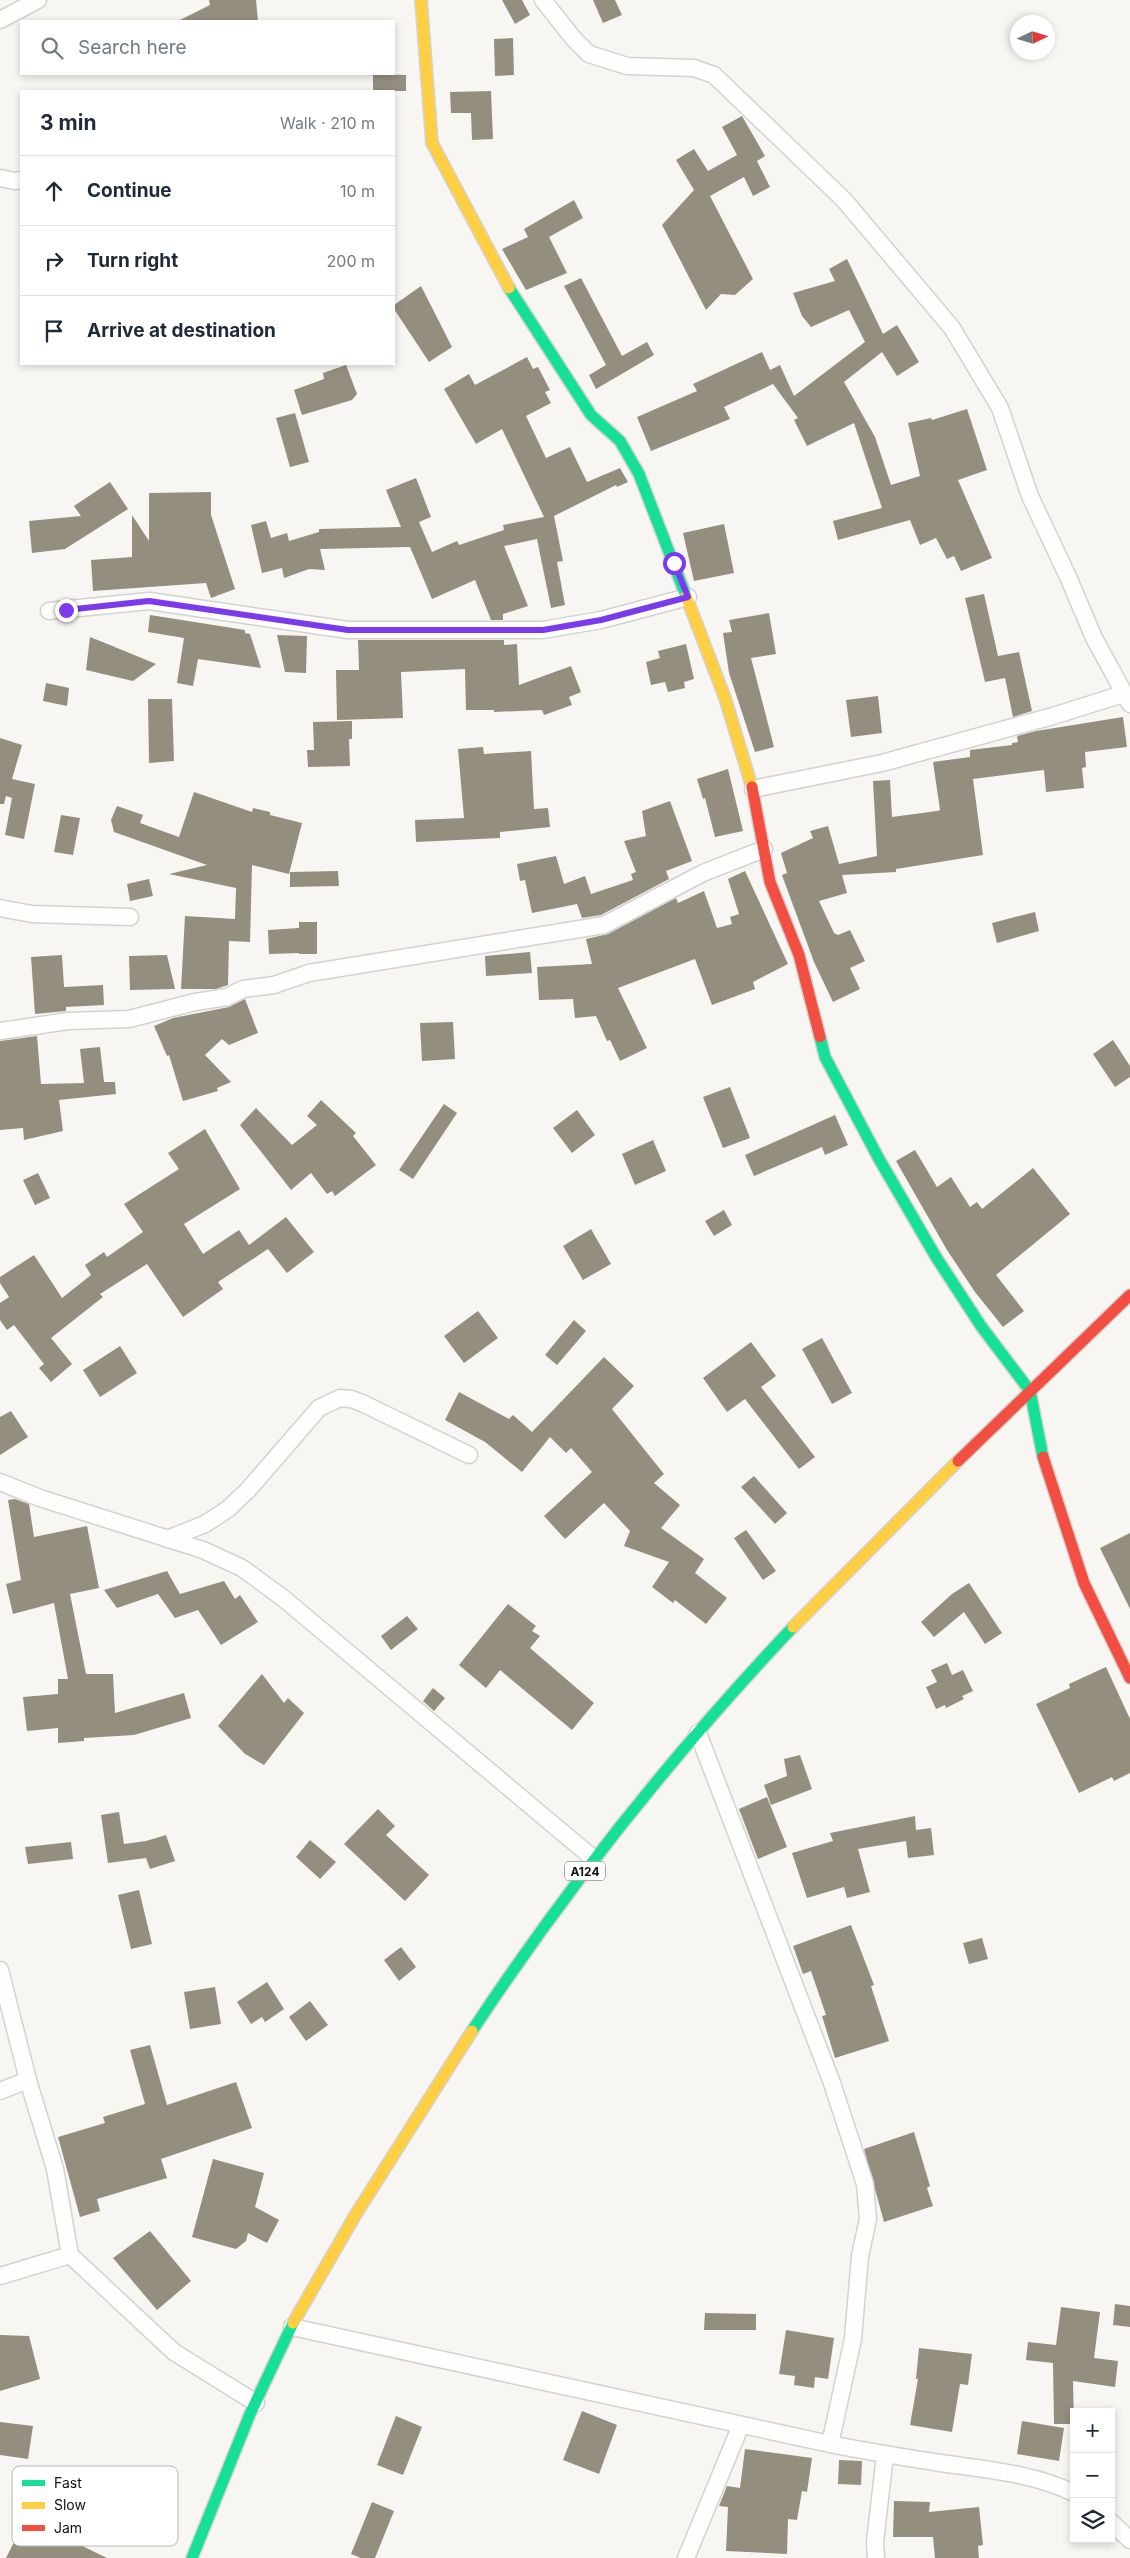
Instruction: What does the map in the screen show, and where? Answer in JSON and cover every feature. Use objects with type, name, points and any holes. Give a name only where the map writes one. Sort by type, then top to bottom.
[{"type":"main road","points":[[421,0],[432,143],[495,264],[534,330],[591,415],[620,441],[640,474],[725,698],[753,790],[770,882],[799,955],[826,1058],[879,1159],[936,1257],[981,1326],[1030,1391],[1042,1455],[1084,1583],[1130,1678]]},
{"type":"main road","name":"A124","points":[[192,2558],[256,2403],[292,2327],[357,2211],[438,2080],[594,1859],[698,1733],[810,1610],[1030,1391],[1130,1295]]},
{"type":"street","points":[[0,20],[38,0]]},
{"type":"street","points":[[543,0],[573,38],[589,54],[627,66],[694,68],[714,75],[844,200],[914,282],[952,328],[1000,408],[1030,496],[1094,638],[1126,699],[1053,716],[882,763],[753,790]]},
{"type":"street","points":[[0,178],[20,180]]},
{"type":"street","points":[[49,611],[149,601],[348,630],[543,630],[601,620],[688,597]]},
{"type":"street","points":[[0,1031],[68,1021],[129,1019],[195,1002],[227,997],[243,989],[274,985],[309,973],[604,925],[703,873],[764,849]]},
{"type":"street","points":[[0,908],[32,914],[130,918]]},
{"type":"street","points":[[167,1539],[205,1524],[228,1509],[248,1490],[319,1408],[340,1398],[362,1403],[469,1455]]},
{"type":"street","points":[[0,1482],[40,1498],[203,1550],[242,1568],[283,1598],[594,1859]]},
{"type":"street","points":[[698,1733],[832,2083],[865,2184],[868,2219],[860,2256],[853,2339],[830,2444]]},
{"type":"street","points":[[0,1970],[28,2080],[55,2169],[70,2255],[174,2352],[256,2403]]},
{"type":"street","points":[[0,2091],[28,2080]]},
{"type":"street","points":[[0,2276],[70,2255]]},
{"type":"street","points":[[292,2327],[830,2444],[885,2455],[1022,2474],[1055,2484],[1070,2491]]},
{"type":"street","points":[[686,2558],[742,2425]]},
{"type":"street","points":[[876,2558],[875,2542],[885,2455]]},
{"type":"street","points":[[1115,2526],[1130,2540]]},
{"type":"building","points":[[209,0],[256,0],[258,20],[180,20],[210,5]]},
{"type":"building","points":[[502,0],[522,0],[530,15],[515,24]]},
{"type":"building","points":[[593,0],[615,0],[622,15],[603,23]]},
{"type":"building","points":[[513,38],[514,75],[495,76],[494,39]]},
{"type":"building","points":[[373,75],[406,75],[406,91],[373,90]]},
{"type":"building","points":[[491,91],[493,139],[472,140],[471,113],[451,113],[450,92]]},
{"type":"building","points":[[742,116],[765,156],[757,161],[770,187],[753,196],[744,177],[710,196],[753,279],[735,295],[721,294],[706,310],[662,225],[694,190],[676,160],[694,149],[708,171],[737,155],[722,127]]},
{"type":"building","points":[[574,200],[583,218],[549,237],[567,273],[526,290],[502,249],[528,237],[524,229]]},
{"type":"building","points":[[847,259],[883,334],[897,325],[919,362],[897,376],[882,352],[844,382],[875,437],[891,485],[920,476],[908,423],[931,418],[932,420],[967,409],[987,470],[958,480],[992,558],[961,571],[954,556],[947,559],[936,538],[920,545],[910,520],[838,540],[833,521],[882,508],[854,423],[807,446],[794,420],[798,418],[773,384],[724,407],[730,419],[651,451],[637,417],[697,391],[693,384],[762,352],[770,370],[780,365],[794,396],[865,342],[849,310],[811,327],[802,316],[793,293],[835,281],[829,269]]},
{"type":"building","points":[[581,278],[622,356],[647,342],[654,355],[596,389],[589,375],[606,365],[564,286]]},
{"type":"building","points":[[421,286],[452,347],[429,362],[395,311],[395,304]]},
{"type":"building","points":[[527,357],[533,369],[538,367],[550,390],[545,392],[551,403],[526,416],[546,458],[570,447],[587,482],[620,468],[628,482],[617,487],[616,485],[554,516],[563,561],[557,562],[565,605],[551,608],[537,539],[504,546],[528,606],[503,614],[503,620],[491,620],[475,580],[432,599],[410,547],[320,549],[325,570],[309,569],[284,578],[282,568],[262,573],[251,525],[266,521],[271,538],[287,533],[289,541],[319,532],[319,529],[401,527],[386,490],[416,478],[431,517],[419,522],[432,552],[457,541],[459,545],[504,530],[503,525],[544,517],[502,429],[476,444],[444,389],[469,374],[475,385]]},
{"type":"building","points":[[346,365],[357,394],[352,400],[302,415],[294,390],[324,379],[323,373]]},
{"type":"building","points":[[295,413],[309,462],[290,467],[276,418]]},
{"type":"building","points":[[110,482],[128,509],[65,549],[32,553],[29,521],[81,516],[74,506]]},
{"type":"building","points":[[211,492],[211,515],[235,589],[211,598],[206,583],[93,591],[91,560],[132,557],[132,515],[149,541],[149,493]]},
{"type":"building","points":[[724,524],[734,573],[694,581],[683,533]]},
{"type":"building","points":[[984,594],[998,656],[1019,652],[1032,711],[1013,717],[1005,678],[985,682],[965,598]]},
{"type":"building","points":[[769,613],[776,654],[751,658],[774,747],[755,752],[729,673],[723,633],[732,632],[729,620]]},
{"type":"building","points":[[150,615],[245,630],[245,633],[250,634],[261,668],[198,659],[193,686],[177,683],[184,638],[148,632]]},
{"type":"building","points":[[277,635],[307,636],[306,673],[285,672]]},
{"type":"building","points":[[90,637],[156,664],[133,681],[86,670]]},
{"type":"building","points":[[358,640],[504,640],[504,645],[517,644],[519,685],[571,666],[581,692],[569,697],[572,705],[544,715],[542,710],[494,712],[494,710],[466,710],[465,669],[401,672],[403,718],[337,720],[336,670],[359,670]]},
{"type":"building","points":[[686,644],[694,679],[684,682],[685,688],[668,692],[665,682],[651,685],[646,662],[660,658],[658,651]]},
{"type":"building","points":[[46,683],[69,688],[67,706],[43,701]]},
{"type":"building","points":[[878,696],[882,733],[851,737],[846,700]]},
{"type":"building","points":[[148,699],[172,699],[174,761],[149,763]]},
{"type":"building","points":[[1123,717],[1127,747],[1085,752],[1086,767],[1082,768],[1084,788],[1046,792],[1044,770],[973,779],[983,855],[896,869],[896,872],[842,875],[847,893],[819,901],[834,933],[838,935],[850,930],[865,961],[850,968],[860,989],[833,1002],[814,962],[783,878],[782,875],[787,873],[781,853],[813,838],[810,831],[828,826],[839,864],[877,856],[873,781],[890,780],[892,817],[937,811],[940,810],[933,762],[970,757],[970,750],[1012,745],[1012,743],[1018,742],[1017,736],[1036,731]]},
{"type":"building","points":[[352,721],[352,739],[349,739],[350,766],[308,767],[307,750],[314,750],[313,722]]},
{"type":"building","points":[[0,738],[22,745],[12,779],[35,784],[24,839],[5,835],[12,798],[6,796],[4,804],[0,804]]},
{"type":"building","points":[[483,747],[484,754],[531,751],[534,809],[548,808],[550,827],[500,832],[500,838],[416,842],[415,820],[464,818],[458,749]]},
{"type":"building","points":[[728,769],[743,831],[715,837],[705,798],[703,799],[697,779]]},
{"type":"building","points":[[194,792],[252,812],[253,808],[270,812],[270,815],[302,823],[289,874],[252,865],[250,942],[229,941],[228,985],[216,989],[181,989],[185,916],[235,919],[236,888],[169,874],[207,865],[114,832],[111,820],[117,806],[143,815],[140,823],[179,837]]},
{"type":"building","points":[[670,801],[692,861],[666,871],[669,879],[601,915],[582,918],[577,904],[532,913],[525,880],[520,881],[517,864],[556,856],[564,884],[585,876],[591,894],[633,880],[631,874],[636,872],[624,841],[646,836],[642,811]]},
{"type":"building","points":[[61,815],[80,818],[73,855],[54,852]]},
{"type":"building","points":[[338,871],[339,886],[290,887],[290,872]]},
{"type":"building","points":[[745,871],[788,964],[753,982],[755,989],[712,1005],[695,959],[618,988],[647,1048],[620,1061],[610,1040],[607,1041],[596,1016],[575,1018],[573,999],[539,1000],[537,967],[592,964],[586,939],[608,934],[676,898],[678,903],[704,891],[717,928],[732,924],[730,917],[739,914],[728,879]]},
{"type":"building","points":[[149,879],[153,896],[130,901],[127,884]]},
{"type":"building","points":[[1035,912],[1039,931],[997,943],[992,923]]},
{"type":"building","points":[[299,922],[317,922],[317,954],[269,954],[268,930],[299,928]]},
{"type":"building","points":[[530,952],[532,973],[486,976],[485,956]]},
{"type":"building","points":[[62,955],[64,987],[103,985],[104,1005],[66,1007],[66,1011],[35,1014],[31,957]]},
{"type":"building","points":[[167,955],[175,989],[130,990],[129,956]]},
{"type":"building","points":[[245,999],[258,1033],[229,1045],[222,1039],[205,1055],[231,1082],[217,1088],[218,1091],[183,1101],[169,1055],[167,1056],[154,1026],[173,1018],[229,1007]]},
{"type":"building","points":[[453,1022],[455,1059],[422,1061],[420,1023]]},
{"type":"building","points":[[37,1036],[41,1084],[84,1083],[80,1049],[100,1047],[104,1082],[115,1082],[116,1094],[59,1100],[63,1131],[24,1140],[23,1128],[0,1130],[0,1041]]},
{"type":"building","points":[[1113,1040],[1130,1066],[1130,1077],[1115,1087],[1093,1054]]},
{"type":"building","points":[[730,1087],[750,1138],[723,1148],[703,1097]]},
{"type":"building","points":[[321,1100],[356,1133],[353,1136],[376,1165],[335,1196],[332,1191],[327,1194],[311,1173],[291,1190],[240,1125],[256,1108],[292,1145],[317,1125],[307,1116]]},
{"type":"building","points":[[444,1104],[457,1113],[413,1179],[399,1170]]},
{"type":"building","points":[[577,1110],[595,1135],[572,1153],[553,1128]]},
{"type":"building","points":[[835,1115],[848,1145],[825,1155],[822,1147],[754,1176],[745,1155]]},
{"type":"building","points":[[205,1129],[240,1189],[184,1224],[203,1254],[239,1230],[249,1245],[286,1217],[314,1252],[287,1273],[268,1249],[218,1282],[223,1289],[183,1317],[147,1264],[100,1294],[103,1297],[51,1338],[72,1364],[51,1382],[39,1368],[44,1364],[14,1325],[7,1330],[0,1320],[0,1303],[9,1297],[0,1283],[0,1277],[34,1255],[62,1298],[91,1275],[85,1265],[104,1252],[107,1257],[143,1232],[124,1204],[179,1169],[168,1153]]},
{"type":"building","points":[[653,1140],[666,1171],[635,1185],[622,1154]]},
{"type":"building","points":[[915,1150],[937,1187],[951,1177],[970,1207],[977,1202],[982,1209],[1033,1168],[1070,1214],[996,1275],[1024,1311],[1003,1327],[975,1292],[947,1250],[896,1161]]},
{"type":"building","points":[[38,1173],[50,1198],[35,1205],[23,1180]]},
{"type":"building","points":[[724,1210],[732,1225],[714,1236],[705,1221]]},
{"type":"building","points":[[591,1229],[611,1264],[583,1280],[563,1246]]},
{"type":"building","points":[[478,1311],[498,1338],[464,1363],[444,1336]]},
{"type":"building","points":[[574,1320],[586,1331],[557,1365],[545,1355]]},
{"type":"building","points":[[822,1338],[852,1393],[832,1404],[802,1349]]},
{"type":"building","points":[[751,1342],[776,1376],[761,1387],[815,1457],[799,1469],[745,1399],[727,1412],[703,1378]]},
{"type":"building","points":[[120,1346],[137,1373],[100,1397],[83,1370]]},
{"type":"building","points":[[604,1357],[634,1386],[612,1409],[664,1474],[654,1483],[680,1505],[661,1528],[704,1559],[695,1573],[727,1598],[706,1624],[675,1600],[673,1603],[652,1587],[669,1562],[624,1546],[630,1531],[604,1503],[565,1539],[544,1516],[592,1472],[571,1448],[566,1453],[550,1437],[522,1472],[485,1442],[445,1420],[459,1392],[509,1419],[513,1415],[532,1432]]},
{"type":"building","points":[[11,1411],[28,1437],[0,1455],[0,1417]]},
{"type":"building","points":[[754,1476],[787,1513],[775,1524],[741,1487]]},
{"type":"building","points":[[15,1499],[29,1504],[34,1537],[87,1526],[99,1588],[70,1594],[86,1674],[113,1674],[115,1713],[184,1693],[191,1718],[134,1735],[84,1738],[84,1741],[58,1743],[58,1728],[27,1731],[23,1697],[58,1694],[58,1679],[68,1679],[54,1603],[13,1614],[6,1584],[21,1580],[8,1500]]},
{"type":"building","points":[[746,1530],[776,1571],[763,1580],[734,1538]]},
{"type":"building","points":[[1130,1533],[1130,1609],[1100,1548]]},
{"type":"building","points":[[167,1571],[180,1594],[224,1581],[235,1599],[240,1595],[258,1622],[221,1645],[198,1610],[175,1618],[158,1594],[117,1608],[104,1590]]},
{"type":"building","points":[[969,1583],[1002,1633],[985,1644],[964,1612],[934,1637],[921,1622],[952,1594]]},
{"type":"building","points":[[508,1604],[536,1626],[532,1631],[540,1636],[530,1648],[594,1703],[572,1730],[500,1670],[486,1688],[459,1665]]},
{"type":"building","points":[[407,1616],[418,1629],[391,1650],[381,1636]]},
{"type":"building","points":[[947,1663],[952,1675],[963,1670],[973,1691],[962,1696],[964,1699],[946,1708],[945,1705],[936,1709],[926,1687],[937,1682],[931,1670]]},
{"type":"building","points":[[1106,1667],[1130,1719],[1130,1773],[1114,1781],[1112,1777],[1079,1793],[1036,1704],[1070,1688],[1069,1684]]},
{"type":"building","points":[[262,1674],[284,1703],[288,1698],[304,1713],[264,1765],[245,1754],[218,1726]]},
{"type":"building","points":[[433,1688],[445,1698],[434,1711],[423,1701]]},
{"type":"building","points":[[800,1755],[812,1789],[771,1805],[764,1785],[787,1776],[784,1759]]},
{"type":"building","points":[[767,1797],[787,1847],[758,1859],[739,1809]]},
{"type":"building","points":[[378,1809],[395,1826],[386,1835],[429,1875],[405,1901],[344,1844]]},
{"type":"building","points":[[119,1812],[124,1844],[146,1841],[166,1835],[175,1861],[150,1869],[146,1858],[108,1863],[101,1815]]},
{"type":"building","points":[[915,1816],[916,1830],[931,1828],[934,1855],[908,1858],[906,1841],[858,1849],[870,1892],[847,1898],[844,1887],[807,1898],[792,1853],[833,1841],[830,1833]]},
{"type":"building","points":[[310,1840],[336,1862],[320,1879],[296,1857]]},
{"type":"building","points":[[71,1842],[73,1859],[28,1864],[25,1847]]},
{"type":"building","points":[[139,1890],[152,1944],[131,1949],[118,1895]]},
{"type":"building","points":[[851,1925],[874,1985],[871,1986],[889,2041],[835,2058],[822,2016],[826,2015],[811,1971],[803,1974],[793,1946]]},
{"type":"building","points":[[982,1938],[988,1959],[969,1964],[963,1943]]},
{"type":"building","points":[[401,1947],[416,1967],[399,1981],[384,1960]]},
{"type":"building","points":[[267,1982],[284,2009],[265,2022],[262,2017],[251,2024],[237,2002]]},
{"type":"building","points":[[215,1987],[221,2024],[190,2029],[184,1992]]},
{"type":"building","points":[[310,2001],[328,2025],[306,2041],[289,2017]]},
{"type":"building","points":[[150,2045],[167,2105],[236,2082],[252,2128],[161,2159],[167,2178],[97,2199],[100,2211],[80,2217],[58,2137],[105,2123],[103,2117],[145,2104],[130,2050]]},
{"type":"building","points":[[914,2132],[930,2186],[927,2188],[933,2206],[884,2222],[864,2149]]},
{"type":"building","points":[[213,2159],[264,2173],[255,2207],[279,2220],[267,2243],[248,2233],[246,2241],[236,2249],[192,2237]]},
{"type":"building","points":[[150,2231],[191,2281],[157,2310],[113,2258]]},
{"type":"building","points":[[1115,2304],[1130,2306],[1130,2327],[1113,2325]]},
{"type":"building","points":[[1061,2307],[1100,2312],[1094,2358],[1118,2361],[1115,2387],[1073,2381],[1074,2408],[1070,2408],[1070,2424],[1054,2424],[1053,2363],[1026,2360],[1028,2342],[1056,2345]]},
{"type":"building","points":[[705,2313],[756,2314],[756,2330],[704,2330]]},
{"type":"building","points":[[786,2330],[834,2338],[828,2379],[815,2377],[814,2388],[794,2385],[795,2376],[779,2374]]},
{"type":"building","points":[[0,2335],[29,2336],[40,2379],[0,2391]]},
{"type":"building","points":[[919,2348],[972,2354],[968,2385],[960,2384],[952,2432],[910,2425],[918,2379],[916,2379]]},
{"type":"building","points":[[582,2411],[617,2425],[599,2474],[563,2460]]},
{"type":"building","points":[[396,2416],[422,2427],[403,2475],[377,2465]]},
{"type":"building","points":[[1022,2421],[1064,2428],[1059,2461],[1017,2454]]},
{"type":"building","points":[[0,2422],[33,2426],[28,2459],[0,2455]]},
{"type":"building","points":[[745,2449],[812,2458],[807,2492],[802,2491],[797,2520],[788,2519],[787,2554],[726,2551],[728,2507],[719,2506],[727,2486],[740,2488]]},
{"type":"building","points":[[839,2460],[862,2461],[861,2485],[838,2484]]},
{"type":"building","points":[[894,2501],[930,2502],[929,2512],[979,2507],[983,2545],[978,2546],[979,2558],[935,2558],[933,2537],[893,2537]]},
{"type":"building","points":[[372,2502],[394,2511],[375,2558],[361,2558],[351,2554]]},
{"type":"building","points":[[12,2546],[82,2546],[107,2558],[6,2558]]},
{"type":"traffic: fast","points":[[509,288],[591,415],[620,441],[639,474],[686,596]]},
{"type":"traffic: fast","points":[[820,1037],[825,1057],[879,1159],[936,1257],[981,1326],[1030,1391],[1043,1457]]},
{"type":"traffic: fast","points":[[472,2031],[508,1977],[624,1822],[706,1723],[793,1627]]},
{"type":"traffic: fast","points":[[192,2558],[250,2414],[293,2323]]},
{"type":"traffic: slow","points":[[421,0],[432,143],[509,288]]},
{"type":"traffic: slow","points":[[686,596],[725,698],[752,787]]},
{"type":"traffic: slow","points":[[793,1627],[958,1461]]},
{"type":"traffic: slow","points":[[293,2323],[356,2214],[472,2031]]},
{"type":"traffic: jam","points":[[752,787],[770,882],[799,955],[820,1037]]},
{"type":"traffic: jam","points":[[958,1461],[1130,1295]]},
{"type":"traffic: jam","points":[[1043,1457],[1084,1583],[1130,1678]]},
{"type":"route","points":[[66,610],[149,601],[222,610],[348,630],[543,630],[601,620],[688,597],[674,563]]}]
